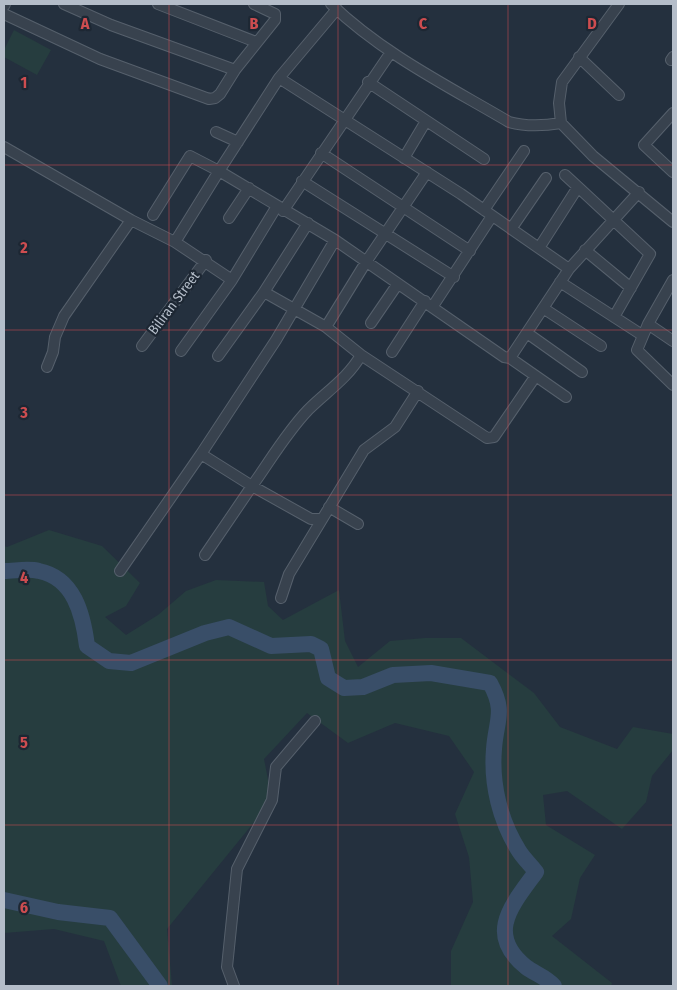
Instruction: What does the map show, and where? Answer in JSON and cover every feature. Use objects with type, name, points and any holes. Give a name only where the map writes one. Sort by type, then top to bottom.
[{"type":"street","points":[[64,4],[111,26],[235,70]]},
{"type":"street","points":[[158,4],[256,42]]},
{"type":"street","points":[[4,14],[100,59],[209,98],[215,98],[220,94],[256,42],[275,20],[275,14],[254,4]]},
{"type":"street","points":[[619,4],[562,82],[559,102],[561,123],[593,156],[639,192],[673,222]]},
{"type":"street","points":[[176,242],[279,78],[334,7],[368,37],[509,122],[523,126],[561,123]]},
{"type":"street","points":[[181,351],[232,280],[280,208],[302,181],[368,82],[391,52]]},
{"type":"street","points":[[579,57],[619,95]]},
{"type":"street","points":[[279,78],[427,172],[569,268]]},
{"type":"street","points":[[368,82],[484,159]]},
{"type":"street","points":[[672,115],[644,145],[673,172]]},
{"type":"street","points":[[404,158],[426,121]]},
{"type":"street","points":[[216,132],[238,142]]},
{"type":"street","points":[[4,147],[131,220],[176,242],[206,260],[232,280]]},
{"type":"street","points":[[392,352],[429,304],[454,277],[524,151]]},
{"type":"street","points":[[321,153],[470,251]]},
{"type":"street","points":[[153,214],[190,156],[249,188],[335,240],[397,285],[429,304],[504,357],[510,358],[566,397]]},
{"type":"street","points":[[326,327],[366,262],[427,172]]},
{"type":"street","points":[[565,174],[650,254],[614,317]]},
{"type":"street","points":[[511,229],[546,178]]},
{"type":"street","points":[[302,181],[454,277]]},
{"type":"street","points":[[539,248],[578,187]]},
{"type":"street","points":[[229,218],[249,188]]},
{"type":"street","points":[[510,358],[569,268],[612,219],[639,192]]},
{"type":"street","points":[[47,367],[54,352],[54,336],[64,316],[131,220]]},
{"type":"street","points":[[218,356],[264,292],[308,224]]},
{"type":"street","points":[[120,571],[202,454],[294,310],[335,240]]},
{"type":"street","points":[[585,250],[631,288]]},
{"type":"street","name":"Biliran Street","points":[[142,346],[206,260]]},
{"type":"street","points":[[673,280],[642,335],[637,350],[673,384]]},
{"type":"street","points":[[560,282],[642,335]]},
{"type":"street","points":[[371,323],[397,285]]},
{"type":"street","points":[[264,292],[326,327],[361,355],[487,438],[494,437],[536,377]]},
{"type":"street","points":[[543,308],[601,346]]},
{"type":"street","points":[[648,324],[670,338],[673,326]]},
{"type":"street","points":[[526,333],[582,372]]},
{"type":"street","points":[[205,555],[252,486],[309,409],[325,396],[332,386],[346,377],[361,355]]},
{"type":"street","points":[[281,598],[289,574],[364,450],[395,427],[418,391]]},
{"type":"street","points":[[202,454],[252,486],[311,519],[322,518]]},
{"type":"street","points":[[329,507],[358,524]]},
{"type":"street","points":[[234,986],[227,966],[237,869],[272,800],[276,767],[315,720]]},
{"type":"green space","points":[[14,30],[51,50],[37,75],[4,57],[4,50]]},
{"type":"green space","points":[[49,530],[102,546],[140,583],[126,606],[105,617],[126,635],[158,615],[186,591],[216,580],[264,582],[268,606],[283,620],[339,590],[345,641],[358,667],[390,641],[425,638],[461,638],[534,693],[560,727],[617,749],[633,727],[673,734],[673,750],[652,776],[646,802],[622,829],[567,791],[543,795],[546,825],[595,855],[580,878],[571,919],[552,936],[612,983],[611,986],[451,986],[451,951],[473,902],[469,857],[455,814],[474,772],[449,736],[395,723],[348,743],[307,713],[264,759],[272,800],[167,929],[172,986],[121,986],[104,941],[54,929],[4,933],[4,546],[7,547]]},
{"type":"waterway","points":[[4,571],[35,570],[51,575],[61,581],[75,599],[83,622],[87,646],[109,661],[131,663],[205,633],[229,627],[271,646],[311,644],[321,649],[328,678],[344,688],[363,687],[393,675],[431,673],[490,683],[498,701],[499,709],[493,762],[498,802],[512,839],[521,854],[536,872],[511,908],[505,931],[507,943],[514,955],[526,967],[548,980],[554,986]]},
{"type":"waterway","points":[[4,900],[58,912],[110,918],[160,986]]}]
